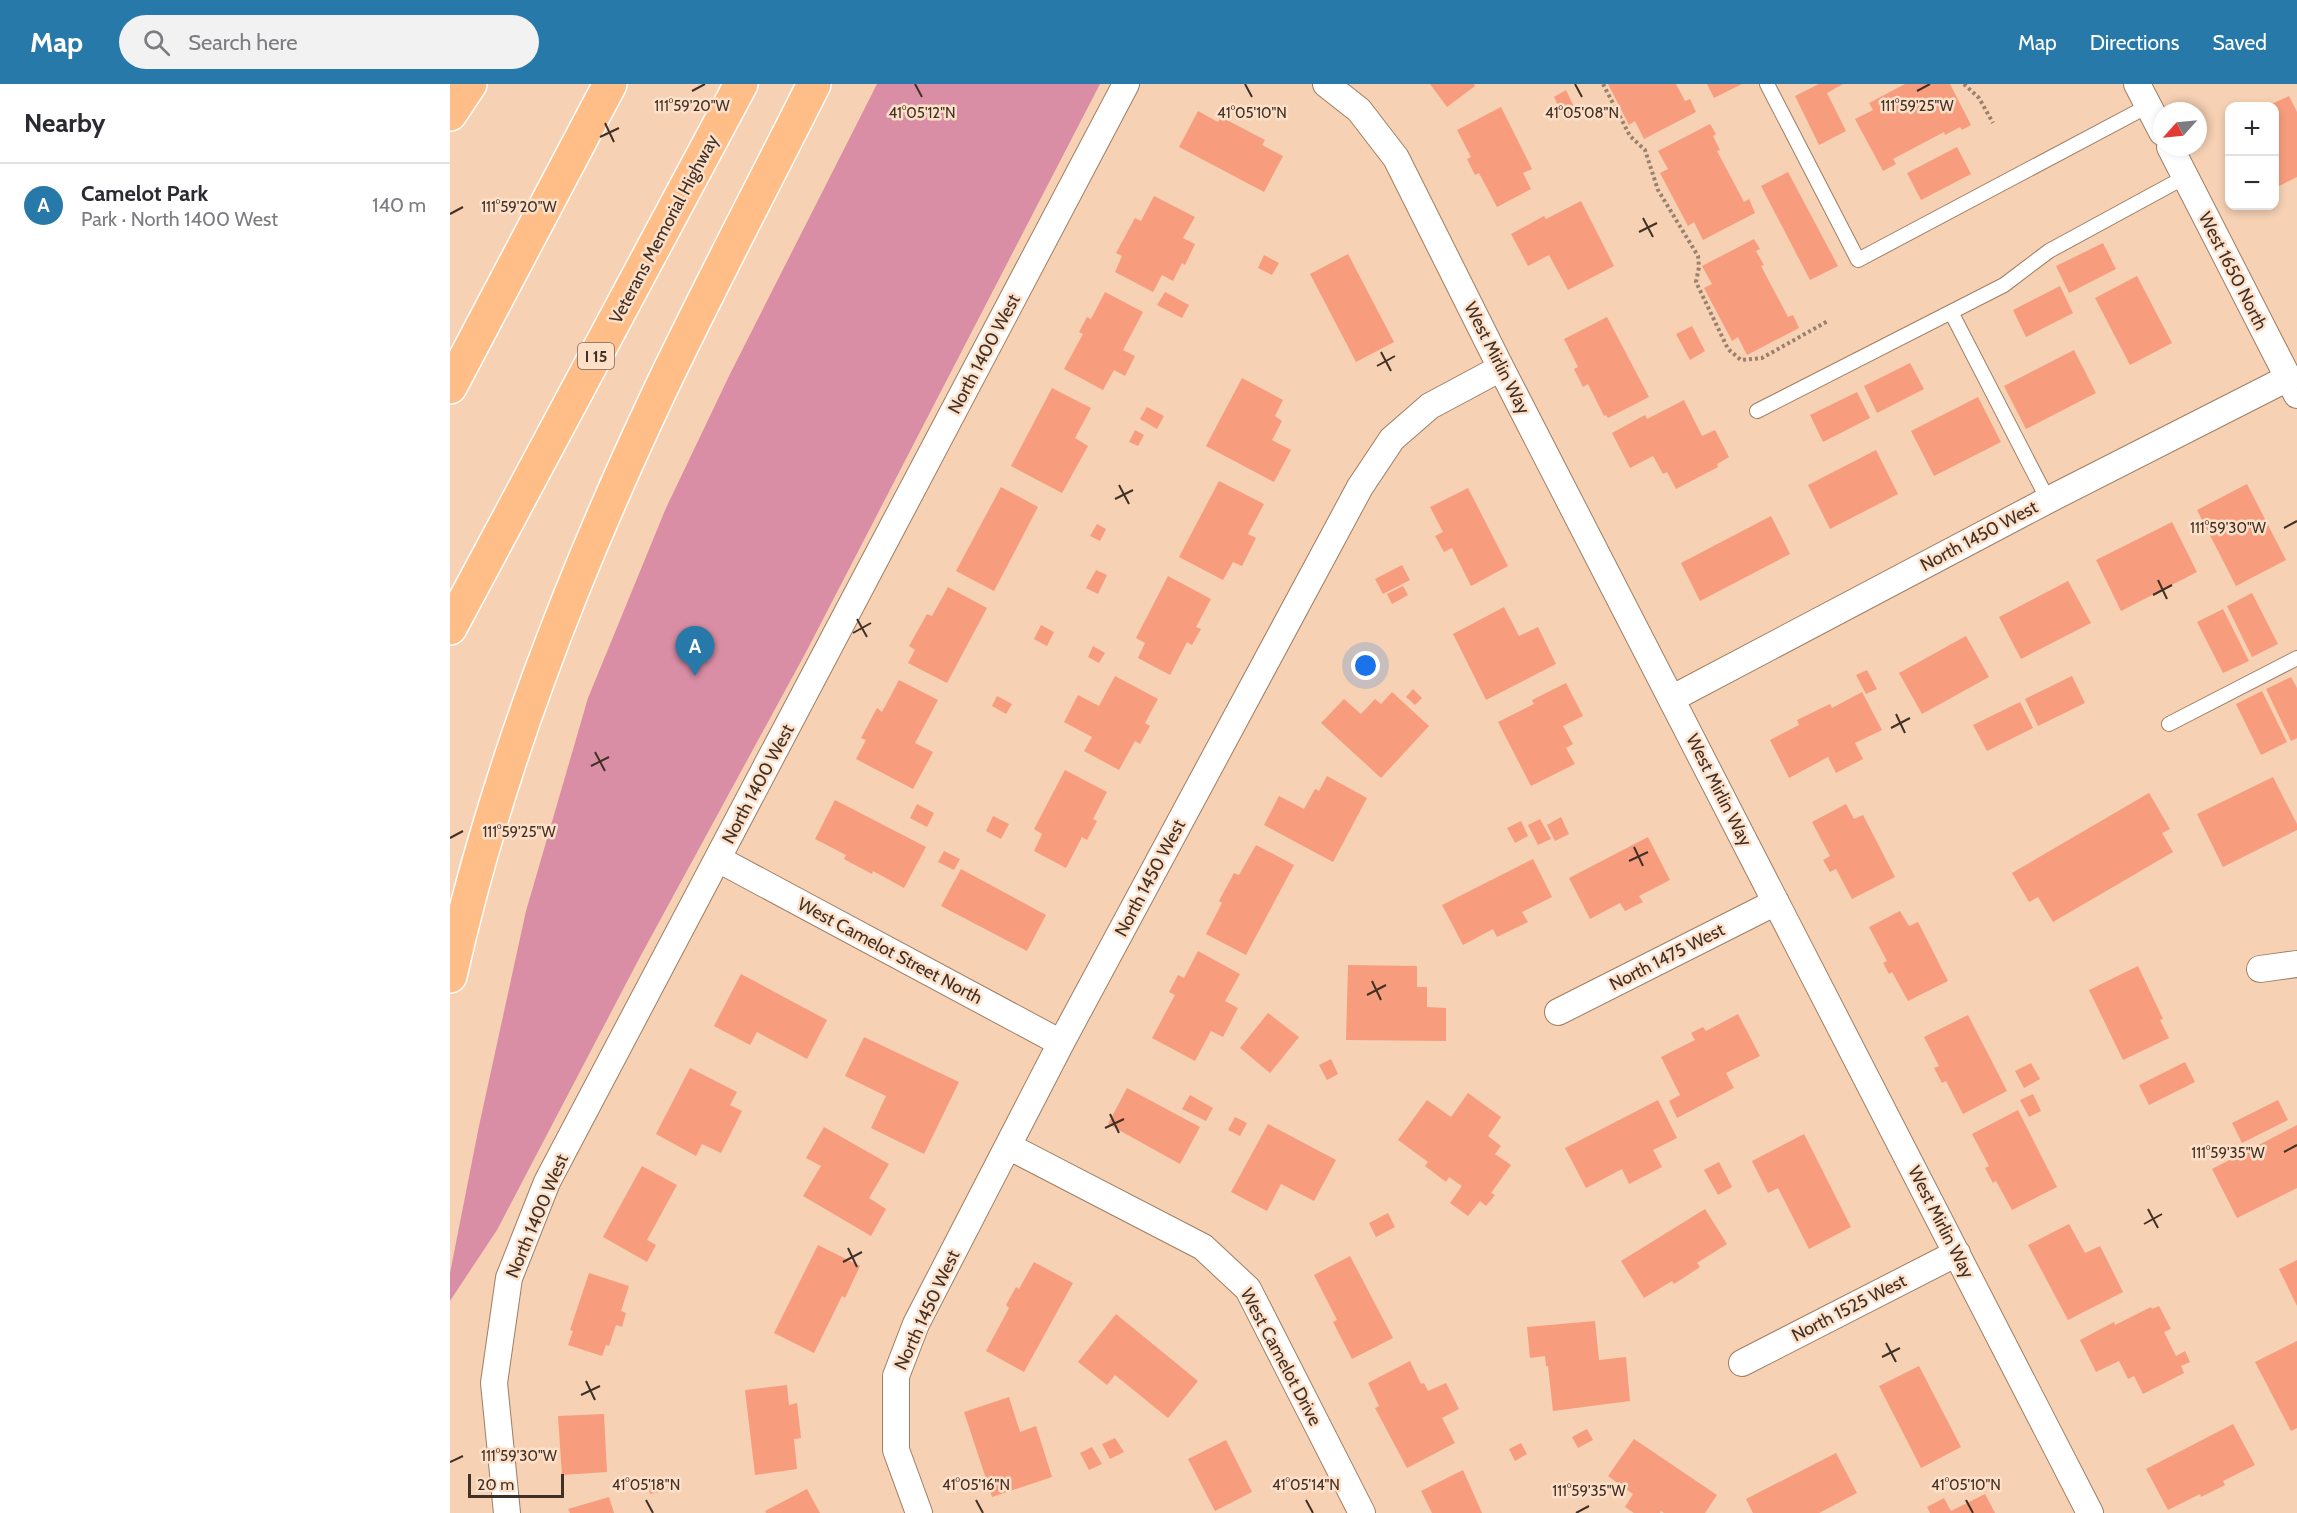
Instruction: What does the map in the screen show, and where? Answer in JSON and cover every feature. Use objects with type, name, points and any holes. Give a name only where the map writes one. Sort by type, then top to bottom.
[{"type":"highway","points":[[450,114],[470,84]]},
{"type":"highway","points":[[450,387],[610,84]]},
{"type":"highway","name":"Veterans Memorial Highway","points":[[450,628],[741,84]]},
{"type":"highway","points":[[450,976],[492,816],[515,744],[576,582],[658,395],[814,84]]},
{"type":"street","name":"North 1400 West","points":[[507,1513],[494,1383],[509,1278],[547,1182],[1126,84]]},
{"type":"street","name":"West Mirlin Way","points":[[1326,84],[1359,110],[1396,158],[1501,368],[1673,698],[2090,1513]]},
{"type":"street","points":[[2143,95],[2153,114]]},
{"type":"street","name":"West 1650 North","points":[[2174,156],[2293,386]]},
{"type":"street","name":"North 1450 West","points":[[919,1513],[896,1450],[896,1376],[916,1324],[1061,1043],[1360,487],[1392,439],[1430,406],[1501,368]]},
{"type":"street","name":"North 1450 West","points":[[1673,698],[2048,500],[2293,386]]},
{"type":"street","name":"West Camelot Street North","points":[[718,859],[1061,1043]]},
{"type":"street","name":"North 1475 West","points":[[1558,1012],[1776,902]]},
{"type":"street","points":[[2260,969],[2297,964]]},
{"type":"street","name":"West Camelot Drive","points":[[1008,1146],[1203,1247],[1248,1289],[1362,1513]]},
{"type":"street","name":"North 1525 West","points":[[1742,1363],[1957,1253]]},
{"type":"lane","points":[[1767,84],[1858,261],[2143,95]]},
{"type":"lane","points":[[1757,411],[2004,285],[2049,251],[2185,177]]},
{"type":"lane","points":[[1951,312],[2048,500]]},
{"type":"lane","points":[[2169,724],[2297,658]]},
{"type":"path","points":[[1603,84],[1630,136],[1645,150],[1658,190],[1698,256],[1699,267],[1696,282],[1728,349],[1741,360],[1762,358],[1828,321]]},
{"type":"path","points":[[1964,84],[1979,98],[1993,123]]},
{"type":"shaded area","points":[[877,84],[1100,84],[805,654],[640,957],[497,1230],[450,1301],[450,1273],[479,1126],[526,911],[588,698],[666,508],[730,374]]},
{"type":"building","points":[[1430,84],[1474,84],[1475,86],[1447,107]]},
{"type":"building","points":[[1608,84],[1676,84],[1685,101],[1690,99],[1696,112],[1644,139],[1635,121],[1629,125]]},
{"type":"building","points":[[1707,84],[1742,84],[1714,98]]},
{"type":"building","points":[[1819,84],[1843,84],[1827,93],[1846,131],[1819,145],[1795,96]]},
{"type":"building","points":[[1905,84],[1950,84],[1971,125],[1962,130],[1960,127],[1945,135],[1944,132],[1893,159],[1896,164],[1883,171],[1855,119],[1873,110],[1869,103]]},
{"type":"building","points":[[1566,90],[1576,111],[1564,117],[1554,97]]},
{"type":"building","points":[[2289,96],[2297,112],[2297,177],[2279,186],[2279,102],[2276,102]]},
{"type":"building","points":[[1501,107],[1532,169],[1523,173],[1531,189],[1497,207],[1479,173],[1475,175],[1467,159],[1471,157],[1457,130]]},
{"type":"building","points":[[1198,111],[1218,122],[1221,117],[1265,140],[1262,145],[1283,156],[1264,192],[1179,147]]},
{"type":"building","points":[[1710,124],[1716,134],[1713,136],[1720,150],[1717,151],[1744,202],[1749,199],[1755,213],[1703,240],[1694,222],[1688,226],[1660,173],[1668,169],[1658,151]]},
{"type":"building","points":[[1957,147],[1971,174],[1921,200],[1907,173]]},
{"type":"building","points":[[1788,172],[1838,266],[1810,280],[1761,186]]},
{"type":"building","points":[[1154,196],[1195,217],[1183,238],[1195,244],[1185,265],[1182,263],[1173,281],[1162,275],[1153,292],[1115,272],[1122,256],[1116,253],[1135,218],[1141,221]]},
{"type":"building","points":[[1581,201],[1614,266],[1568,290],[1549,255],[1528,266],[1511,234],[1544,216],[1546,219]]},
{"type":"building","points":[[1754,239],[1760,249],[1756,251],[1764,265],[1761,266],[1788,317],[1793,315],[1799,328],[1747,355],[1738,337],[1732,341],[1704,288],[1712,284],[1702,266]]},
{"type":"building","points":[[2103,243],[2116,269],[2069,293],[2056,266]]},
{"type":"building","points":[[1348,254],[1394,342],[1356,362],[1310,274]]},
{"type":"building","points":[[1264,255],[1279,263],[1272,275],[1258,268]]},
{"type":"building","points":[[2137,276],[2172,343],[2130,365],[2095,298]]},
{"type":"building","points":[[2060,286],[2073,313],[2026,337],[2013,310]]},
{"type":"building","points":[[1105,292],[1143,312],[1123,350],[1135,356],[1125,376],[1114,370],[1103,390],[1064,369],[1083,334],[1079,332],[1087,317],[1091,319]]},
{"type":"building","points":[[1165,292],[1189,305],[1182,318],[1157,305]]},
{"type":"building","points":[[1607,317],[1649,397],[1608,418],[1604,416],[1588,384],[1583,387],[1574,369],[1578,367],[1564,339]]},
{"type":"building","points":[[1692,326],[1705,351],[1690,360],[1676,334]]},
{"type":"building","points":[[2074,350],[2096,393],[2026,429],[2004,386]]},
{"type":"building","points":[[1910,363],[1924,389],[1877,413],[1864,386]]},
{"type":"building","points":[[1242,378],[1283,400],[1275,416],[1282,421],[1272,440],[1291,450],[1274,482],[1206,446]]},
{"type":"building","points":[[1052,388],[1091,408],[1075,438],[1088,446],[1062,493],[1011,466]]},
{"type":"building","points":[[1857,392],[1870,418],[1823,442],[1810,415]]},
{"type":"building","points":[[1978,397],[2001,442],[1934,476],[1911,431]]},
{"type":"building","points":[[1684,400],[1702,436],[1715,430],[1729,457],[1717,464],[1718,467],[1676,489],[1667,472],[1663,474],[1653,456],[1630,468],[1612,433],[1645,415],[1647,419]]},
{"type":"building","points":[[1147,407],[1164,416],[1157,429],[1140,419]]},
{"type":"building","points":[[1135,430],[1144,435],[1138,446],[1129,442]]},
{"type":"building","points":[[1876,450],[1898,494],[1830,529],[1808,485]]},
{"type":"building","points":[[1219,481],[1264,504],[1248,534],[1256,538],[1242,566],[1233,562],[1223,580],[1179,557]]},
{"type":"building","points":[[2247,484],[2286,560],[2236,586],[2197,510]]},
{"type":"building","points":[[1001,487],[1038,507],[994,591],[956,571]]},
{"type":"building","points":[[1468,488],[1508,566],[1471,586],[1452,548],[1444,552],[1435,536],[1443,532],[1430,507]]},
{"type":"building","points":[[1771,516],[1790,554],[1700,601],[1681,563]]},
{"type":"building","points":[[2172,522],[2197,572],[2121,611],[2096,560]]},
{"type":"building","points":[[1097,524],[1106,529],[1100,541],[1090,536]]},
{"type":"building","points":[[1402,565],[1410,580],[1383,594],[1375,579]]},
{"type":"building","points":[[1096,570],[1107,575],[1098,594],[1086,588]]},
{"type":"building","points":[[1168,576],[1211,599],[1196,627],[1201,629],[1192,645],[1187,642],[1170,675],[1138,658],[1145,643],[1136,638]]},
{"type":"building","points":[[2068,581],[2091,623],[2021,659],[1999,617]]},
{"type":"building","points":[[1403,586],[1408,595],[1392,604],[1387,594]]},
{"type":"building","points":[[948,587],[987,608],[947,683],[908,663],[915,650],[909,646],[927,614],[932,616]]},
{"type":"building","points":[[2252,593],[2278,644],[2252,657],[2227,606]]},
{"type":"building","points":[[1504,607],[1519,636],[1538,627],[1556,664],[1486,700],[1453,634]]},
{"type":"building","points":[[2223,609],[2249,661],[2223,673],[2197,622]]},
{"type":"building","points":[[1041,625],[1054,632],[1047,646],[1034,639]]},
{"type":"building","points":[[1966,636],[1989,677],[1922,714],[1899,673]]},
{"type":"building","points":[[1093,646],[1105,653],[1099,663],[1088,657]]},
{"type":"building","points":[[1867,670],[1877,689],[1866,694],[1856,675]]},
{"type":"building","points":[[1115,676],[1158,699],[1145,723],[1150,726],[1140,744],[1135,741],[1119,770],[1084,751],[1092,737],[1064,722],[1078,695],[1099,706]]},
{"type":"building","points":[[2072,676],[2085,703],[2038,726],[2025,699]]},
{"type":"building","points":[[2291,677],[2297,688],[2297,738],[2291,741],[2266,689]]},
{"type":"building","points":[[899,680],[938,700],[915,743],[933,752],[913,789],[856,759],[866,740],[861,738],[877,708],[882,712]]},
{"type":"building","points":[[1566,683],[1583,716],[1563,726],[1573,744],[1566,748],[1575,764],[1531,786],[1498,722],[1534,704],[1532,700]]},
{"type":"building","points":[[1413,689],[1422,698],[1415,705],[1406,697]]},
{"type":"building","points":[[2262,691],[2287,742],[2261,755],[2236,704]]},
{"type":"building","points":[[1392,692],[1429,726],[1381,778],[1321,723],[1344,699],[1361,714],[1375,699],[1381,704]]},
{"type":"building","points":[[1862,692],[1882,730],[1855,743],[1863,759],[1836,773],[1828,757],[1789,778],[1770,740],[1799,725],[1797,720],[1830,704],[1832,708]]},
{"type":"building","points":[[997,696],[1012,704],[1006,714],[992,706]]},
{"type":"building","points":[[2020,702],[2033,728],[1987,751],[1973,725]]},
{"type":"building","points":[[1065,770],[1107,792],[1093,819],[1097,821],[1087,840],[1082,837],[1066,868],[1034,851],[1042,834],[1034,829]]},
{"type":"building","points":[[1327,776],[1367,798],[1333,862],[1264,825],[1279,796],[1304,809],[1315,789],[1319,791]]},
{"type":"building","points":[[2273,777],[2297,824],[2297,830],[2223,867],[2197,814]]},
{"type":"building","points":[[2149,793],[2170,829],[2162,833],[2173,852],[2053,922],[2038,897],[2029,902],[2012,873]]},
{"type":"building","points":[[835,800],[926,847],[904,888],[873,871],[872,874],[844,859],[846,855],[815,839]]},
{"type":"building","points":[[917,804],[934,813],[927,827],[910,818]]},
{"type":"building","points":[[1846,804],[1854,819],[1863,815],[1895,877],[1852,899],[1836,869],[1830,872],[1823,860],[1830,856],[1812,822]]},
{"type":"building","points":[[993,816],[1009,824],[1001,839],[986,831]]},
{"type":"building","points":[[1561,817],[1569,834],[1555,841],[1547,825]]},
{"type":"building","points":[[1540,819],[1551,839],[1538,845],[1528,825]]},
{"type":"building","points":[[1521,821],[1528,836],[1515,843],[1507,828]]},
{"type":"building","points":[[1648,837],[1670,880],[1639,896],[1643,902],[1625,911],[1620,903],[1590,919],[1569,878]]},
{"type":"building","points":[[1256,845],[1294,865],[1246,955],[1206,934],[1222,903],[1219,901],[1234,873],[1239,875]]},
{"type":"building","points":[[944,851],[960,859],[954,870],[938,862]]},
{"type":"building","points":[[1533,859],[1552,897],[1522,912],[1528,922],[1497,937],[1493,929],[1463,945],[1442,905]]},
{"type":"building","points":[[961,869],[1046,915],[1027,951],[941,906]]},
{"type":"building","points":[[1900,911],[1909,926],[1918,922],[1948,981],[1908,1001],[1892,972],[1889,974],[1883,963],[1887,961],[1869,927]]},
{"type":"building","points":[[1198,951],[1240,974],[1225,1001],[1238,1008],[1223,1037],[1211,1031],[1195,1061],[1152,1038],[1175,995],[1169,992],[1178,975],[1184,978]]},
{"type":"building","points":[[1348,965],[1417,966],[1417,987],[1427,987],[1427,1007],[1446,1008],[1446,1041],[1346,1040]]},
{"type":"building","points":[[2138,966],[2163,1019],[2160,1020],[2169,1038],[2123,1060],[2089,990]]},
{"type":"building","points":[[741,974],[827,1020],[807,1059],[757,1032],[750,1045],[714,1026]]},
{"type":"building","points":[[1268,1013],[1299,1037],[1270,1073],[1240,1048]]},
{"type":"building","points":[[1738,1014],[1760,1056],[1726,1073],[1734,1088],[1677,1118],[1669,1101],[1680,1095],[1661,1057],[1695,1040],[1691,1033],[1703,1027],[1706,1031]]},
{"type":"building","points":[[1968,1015],[2007,1091],[1963,1114],[1946,1081],[1942,1083],[1934,1068],[1939,1066],[1924,1037]]},
{"type":"building","points":[[864,1037],[959,1082],[924,1154],[871,1128],[886,1096],[845,1076]]},
{"type":"building","points":[[1331,1059],[1338,1074],[1327,1080],[1319,1065]]},
{"type":"building","points":[[2185,1062],[2195,1082],[2149,1105],[2139,1085]]},
{"type":"building","points":[[2031,1063],[2040,1079],[2024,1088],[2015,1071]]},
{"type":"building","points":[[690,1068],[737,1092],[730,1105],[742,1111],[721,1153],[702,1144],[696,1156],[656,1134]]},
{"type":"building","points":[[1127,1088],[1200,1127],[1180,1164],[1108,1124]]},
{"type":"building","points":[[1468,1093],[1501,1117],[1488,1136],[1501,1146],[1495,1154],[1511,1165],[1491,1193],[1495,1195],[1486,1206],[1480,1201],[1468,1216],[1450,1203],[1462,1186],[1449,1177],[1446,1182],[1425,1166],[1428,1162],[1398,1140],[1427,1100],[1451,1117]]},
{"type":"building","points":[[2033,1094],[2041,1111],[2029,1117],[2020,1100]]},
{"type":"building","points":[[1190,1095],[1213,1108],[1206,1121],[1182,1109]]},
{"type":"building","points":[[1658,1100],[1677,1138],[1653,1150],[1662,1167],[1629,1184],[1622,1169],[1586,1188],[1565,1148]]},
{"type":"building","points":[[2278,1100],[2288,1120],[2242,1143],[2232,1123]]},
{"type":"building","points":[[2018,1110],[2057,1187],[2012,1210],[1996,1181],[1993,1183],[1985,1168],[1989,1166],[1972,1134]]},
{"type":"building","points":[[1235,1117],[1247,1123],[1240,1136],[1228,1130]]},
{"type":"building","points":[[1268,1124],[1336,1160],[1314,1201],[1281,1184],[1267,1211],[1231,1192]]},
{"type":"building","points":[[2297,1125],[2297,1188],[2237,1218],[2212,1169]]},
{"type":"building","points":[[824,1127],[889,1164],[869,1198],[886,1209],[871,1236],[803,1196],[821,1166],[806,1158]]},
{"type":"building","points":[[1804,1134],[1851,1227],[1809,1249],[1778,1188],[1768,1193],[1752,1161]]},
{"type":"building","points":[[1719,1162],[1732,1187],[1718,1195],[1704,1170]]},
{"type":"building","points":[[642,1166],[677,1185],[647,1240],[656,1245],[647,1262],[603,1237]]},
{"type":"building","points":[[1705,1209],[1727,1244],[1697,1263],[1700,1267],[1674,1284],[1672,1281],[1644,1298],[1621,1261]]},
{"type":"building","points":[[1388,1213],[1395,1227],[1376,1237],[1369,1223]]},
{"type":"building","points":[[2069,1224],[2085,1253],[2100,1246],[2123,1292],[2068,1320],[2028,1245]]},
{"type":"building","points":[[818,1245],[860,1266],[845,1298],[842,1296],[814,1353],[774,1333]]},
{"type":"building","points":[[1350,1256],[1393,1338],[1352,1359],[1333,1322],[1337,1320],[1314,1275]]},
{"type":"building","points":[[2297,1260],[2297,1306],[2279,1269]]},
{"type":"building","points":[[1034,1262],[1073,1283],[1024,1372],[986,1351],[1009,1308],[1006,1305],[1016,1287],[1019,1289]]},
{"type":"building","points":[[589,1273],[629,1286],[621,1311],[626,1313],[622,1327],[616,1325],[609,1346],[606,1345],[602,1356],[568,1345],[573,1331],[570,1330]]},
{"type":"building","points":[[2159,1306],[2171,1329],[2164,1332],[2176,1356],[2185,1351],[2190,1362],[2181,1366],[2184,1373],[2143,1394],[2134,1376],[2128,1379],[2119,1361],[2096,1372],[2080,1340],[2114,1322],[2115,1325],[2151,1307],[2152,1309]]},
{"type":"building","points":[[1116,1314],[1198,1381],[1168,1418],[1115,1375],[1107,1385],[1078,1362]]},
{"type":"building","points":[[1595,1321],[1599,1360],[1626,1357],[1630,1401],[1553,1411],[1545,1356],[1530,1358],[1527,1327]]},
{"type":"building","points":[[2297,1341],[2297,1428],[2291,1431],[2255,1362]]},
{"type":"building","points":[[1410,1361],[1421,1384],[1424,1383],[1428,1391],[1446,1383],[1459,1409],[1442,1418],[1455,1443],[1407,1468],[1375,1408],[1379,1406],[1368,1383]]},
{"type":"building","points":[[1919,1366],[1961,1447],[1921,1468],[1879,1386]]},
{"type":"building","points":[[787,1385],[789,1405],[797,1403],[801,1438],[794,1439],[797,1469],[755,1475],[745,1390]]},
{"type":"building","points":[[1009,1397],[1020,1432],[1036,1426],[1052,1477],[992,1497],[964,1412]]},
{"type":"building","points":[[604,1414],[607,1472],[562,1475],[558,1416]]},
{"type":"building","points":[[2233,1424],[2255,1465],[2223,1481],[2225,1485],[2168,1510],[2146,1469]]},
{"type":"building","points":[[1587,1429],[1593,1440],[1578,1448],[1572,1437]]},
{"type":"building","points":[[1115,1438],[1124,1452],[1110,1459],[1102,1444]]},
{"type":"building","points":[[1634,1439],[1717,1495],[1705,1513],[1664,1513],[1661,1511],[1660,1513],[1634,1513],[1625,1507],[1633,1494],[1608,1476]]},
{"type":"building","points":[[1226,1440],[1252,1492],[1215,1511],[1188,1459]]},
{"type":"building","points":[[1521,1443],[1527,1454],[1515,1461],[1509,1449]]},
{"type":"building","points":[[1092,1447],[1102,1464],[1089,1470],[1080,1453]]},
{"type":"building","points":[[1836,1453],[1857,1493],[1819,1513],[1753,1513],[1746,1499]]},
{"type":"building","points":[[1463,1470],[1482,1513],[1432,1513],[1421,1491]]},
{"type":"building","points":[[663,1478],[665,1491],[650,1494],[648,1481]]},
{"type":"building","points":[[807,1489],[820,1513],[766,1513],[765,1511]]},
{"type":"building","points":[[1985,1494],[1995,1513],[1930,1513],[1927,1507],[1944,1498],[1951,1511]]},
{"type":"building","points":[[609,1497],[614,1513],[570,1513],[568,1509]]},
{"type":"place","name":"Camelot Park","points":[[695,676]]}]
